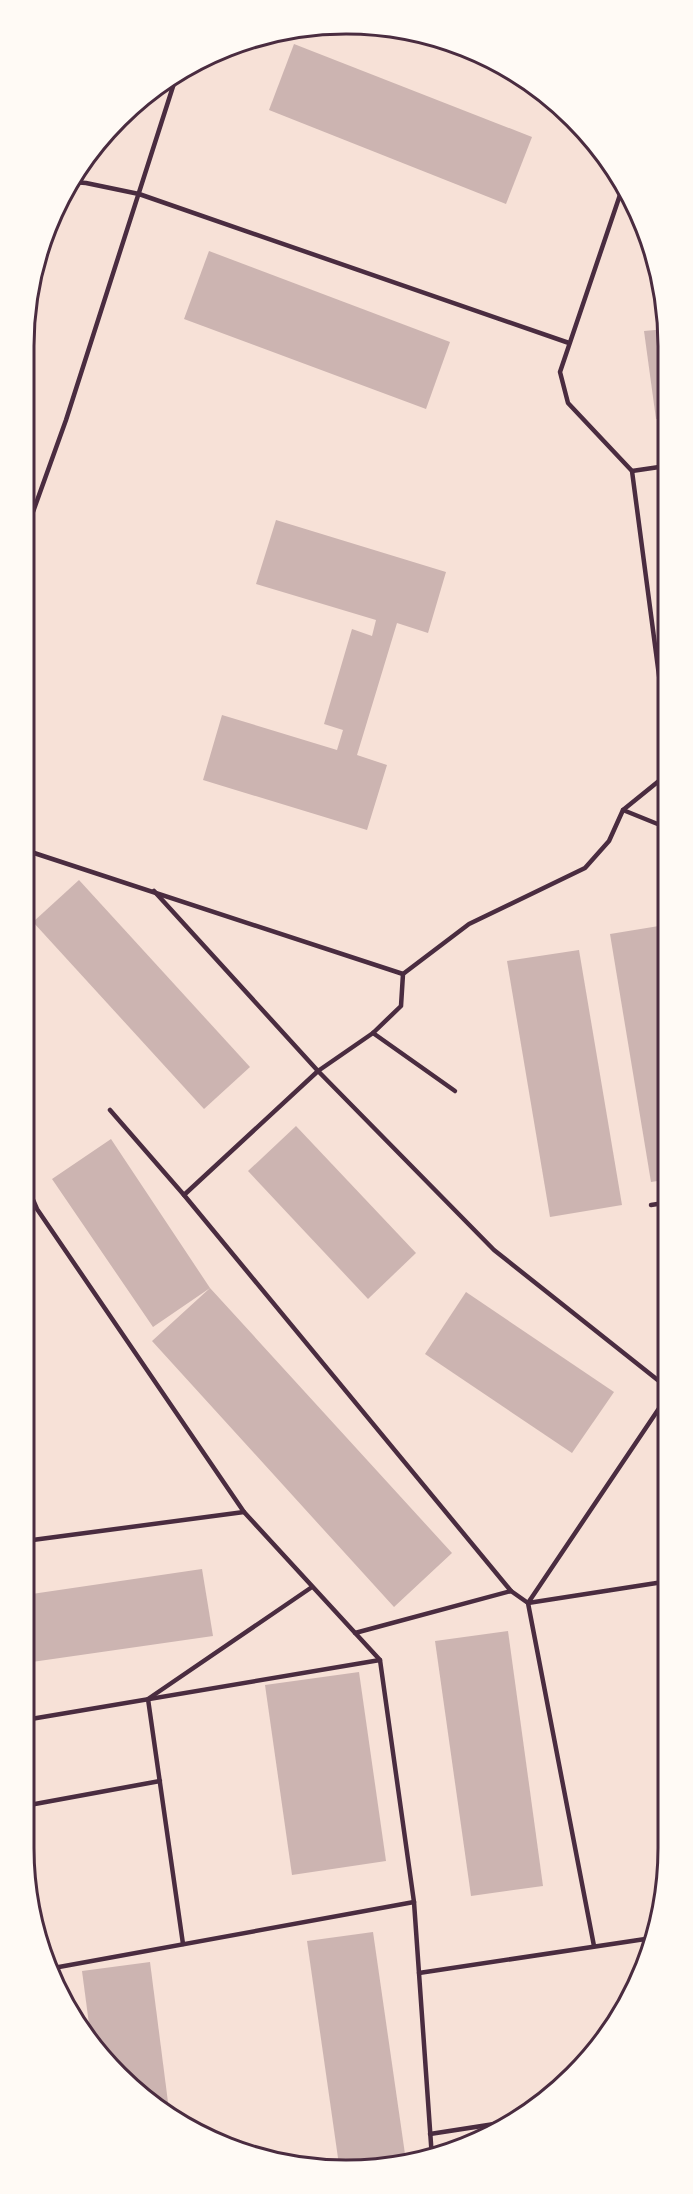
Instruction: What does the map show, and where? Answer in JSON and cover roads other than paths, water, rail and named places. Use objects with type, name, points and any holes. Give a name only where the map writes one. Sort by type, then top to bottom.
[{"type":"lane","points":[[34,509],[66,420],[173,87]]},
{"type":"lane","points":[[81,183],[139,194],[569,343]]},
{"type":"lane","points":[[620,196],[560,372],[568,403],[632,471],[658,668]]},
{"type":"lane","points":[[632,471],[658,467]]},
{"type":"lane","points":[[184,1195],[318,1071],[373,1033],[401,1006],[403,974],[469,924],[585,868],[609,841],[623,810],[658,782]]},
{"type":"lane","points":[[623,810],[658,824]]},
{"type":"lane","points":[[34,853],[403,974]]},
{"type":"lane","points":[[154,891],[318,1071],[494,1250],[658,1380]]},
{"type":"lane","points":[[373,1033],[455,1091]]},
{"type":"lane","points":[[110,1110],[184,1195],[511,1591],[528,1603],[594,1946]]},
{"type":"lane","points":[[34,1202],[244,1512],[380,1660],[414,1902],[431,2148]]},
{"type":"lane","points":[[651,1205],[658,1204]]},
{"type":"lane","points":[[528,1603],[658,1410]]},
{"type":"lane","points":[[34,1540],[244,1512]]},
{"type":"lane","points":[[528,1603],[658,1583]]},
{"type":"lane","points":[[148,1699],[312,1587]]},
{"type":"lane","points":[[355,1634],[511,1591]]},
{"type":"lane","points":[[34,1718],[380,1660]]},
{"type":"lane","points":[[148,1699],[183,1944]]},
{"type":"lane","points":[[34,1804],[160,1781]]},
{"type":"lane","points":[[58,1967],[414,1902]]},
{"type":"lane","points":[[419,1973],[645,1939]]},
{"type":"lane","points":[[430,2134],[488,2125]]}]
